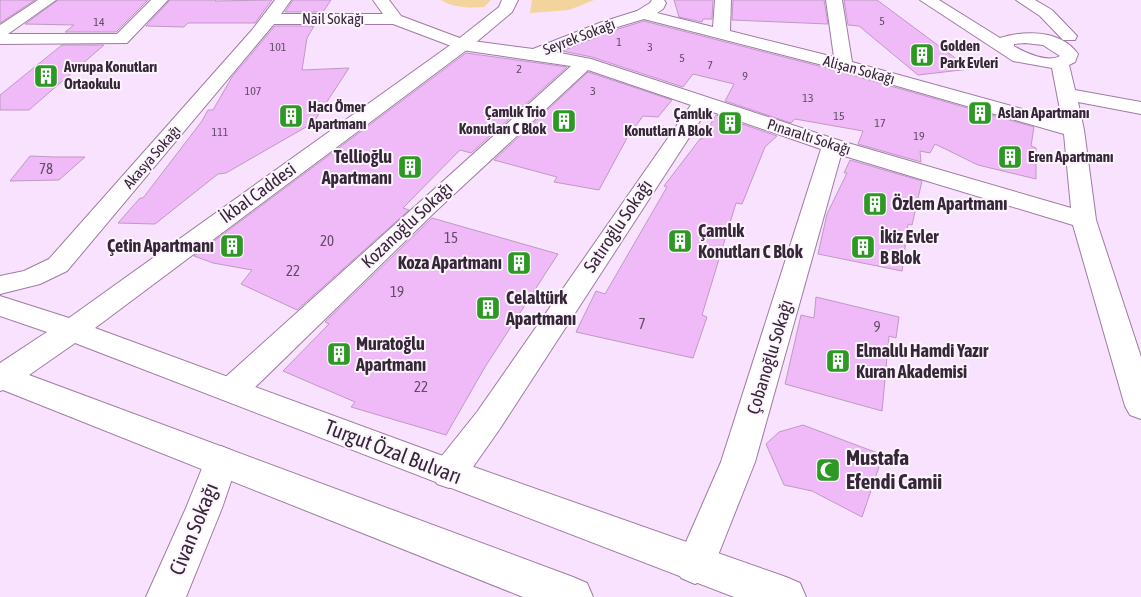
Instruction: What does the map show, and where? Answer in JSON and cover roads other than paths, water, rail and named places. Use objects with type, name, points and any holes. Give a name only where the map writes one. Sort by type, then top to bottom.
[{"type":"street","points":[[0,32],[48,0]]},
{"type":"street","points":[[0,38],[121,39],[160,0]]},
{"type":"street","name":"Akasya Sokağı","points":[[0,285],[31,278],[58,265],[270,19],[283,0]]},
{"type":"street","points":[[381,0],[395,20]]},
{"type":"street","name":"İkbal Caddesi","points":[[1,378],[72,330],[462,45],[506,9],[510,0]]},
{"type":"street","name":"Seyrek Sokağı","points":[[395,20],[462,45],[535,54],[643,14],[657,6],[658,0]]},
{"type":"street","points":[[721,34],[723,0]]},
{"type":"street","points":[[834,0],[844,65]]},
{"type":"street","points":[[928,0],[953,15],[1028,33],[1065,49]]},
{"type":"street","points":[[1014,0],[1028,33]]},
{"type":"street","points":[[1024,0],[1028,33]]},
{"type":"street","points":[[1065,49],[1039,63],[1012,54],[1028,33],[1062,7],[1065,49],[1064,91],[1074,130],[1084,220],[1141,406]]},
{"type":"street","name":"Alişan Sokağı","points":[[643,14],[844,65],[1074,130]]},
{"type":"street","name":"Nail Sokağı","points":[[270,19],[395,20]]},
{"type":"street","name":"Pınaraltı Sokağı","points":[[535,54],[585,63],[833,146],[1084,220]]},
{"type":"street","points":[[1028,60],[1064,91],[1141,108]]},
{"type":"street","name":"Kozanoğlu Sokağı","points":[[232,390],[429,205],[585,63]]},
{"type":"street","name":"Satıroğlu Sokağı","points":[[449,473],[488,420],[703,102]]},
{"type":"street","name":"Çobanoğlu Sokağı","points":[[695,565],[738,462],[833,146]]},
{"type":"street","name":"Turgut Özal Bulvarı","points":[[0,306],[72,330],[695,565],[786,597]]},
{"type":"street","points":[[1,378],[573,597]]},
{"type":"street","name":"Civan Sokağı","points":[[166,597],[204,508],[220,461]]},
{"type":"place","name":"Golden Park Evleri","points":[[922,55]]},
{"type":"place","name":"Avrupa Konutları Ortaokulu","points":[[46,76]]},
{"type":"place","name":"Aslan Apartmanı","points":[[980,113]]},
{"type":"place","name":"Hacı Ömer Apartmanı","points":[[291,116]]},
{"type":"place","name":"Çamlık Trio Konutları C Blok","points":[[564,121]]},
{"type":"place","name":"Çamlık Konutları A Blok","points":[[730,123]]},
{"type":"place","name":"Eren Apartmanı","points":[[1010,157]]},
{"type":"place","name":"Tellioğlu Apartmanı","points":[[410,167]]},
{"type":"place","name":"Özlem Apartmanı","points":[[875,204]]},
{"type":"place","name":"Çamlık Konutları C Blok","points":[[680,241]]},
{"type":"place","name":"Çetin Apartmanı","points":[[232,246]]},
{"type":"place","name":"İkiz Evler B Blok","points":[[863,247]]},
{"type":"place","name":"Koza Apartmanı","points":[[519,263]]},
{"type":"place","name":"Celaltürk Apartmanı","points":[[488,308]]},
{"type":"place","name":"Muratoğlu Apartmanı","points":[[339,354]]},
{"type":"place","name":"Elmalılı Hamdi Yazır Kuran Akademisi","points":[[838,361]]},
{"type":"place","name":"Mustafa Efendi Camii","points":[[828,470]]}]
